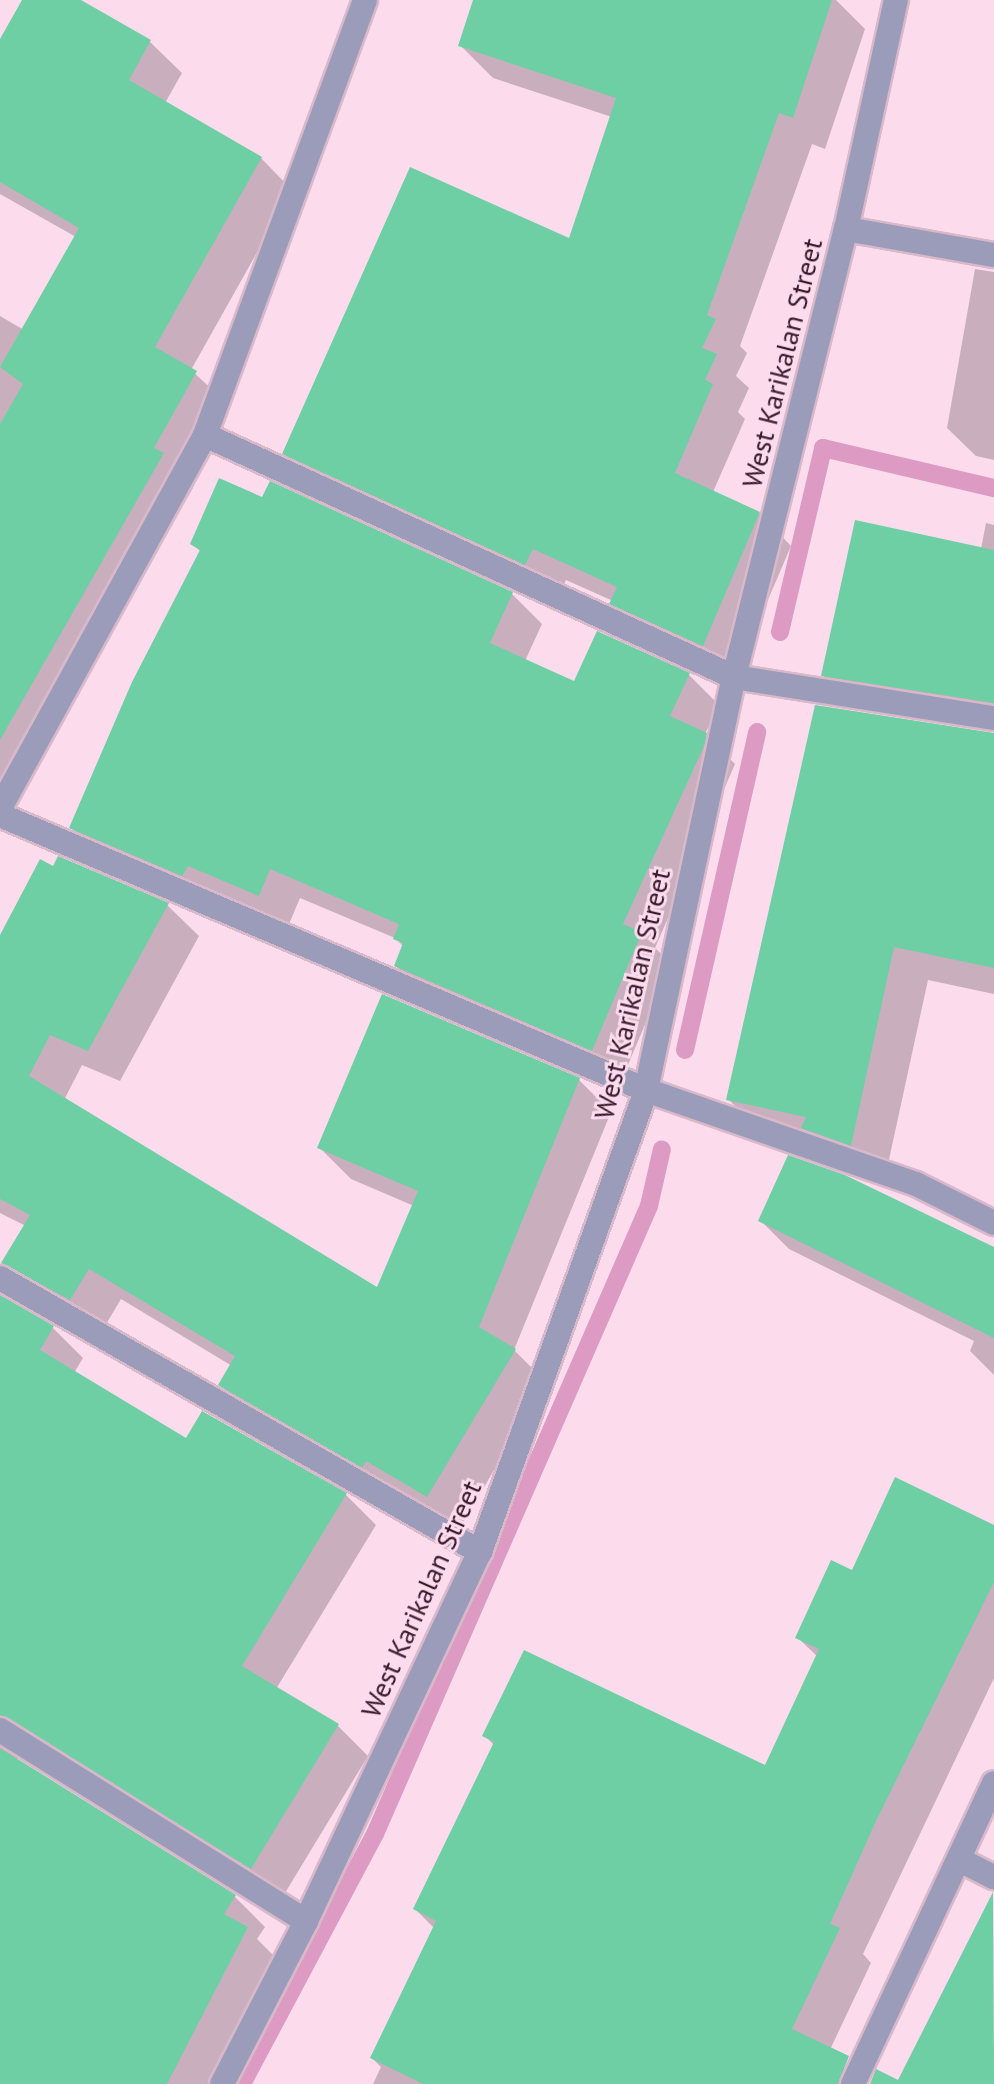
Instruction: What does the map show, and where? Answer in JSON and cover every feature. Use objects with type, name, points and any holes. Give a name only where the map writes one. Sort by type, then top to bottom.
[{"type":"street","points":[[0,808],[205,435],[365,0]]},
{"type":"street","name":"West Karikalan Street","points":[[222,2084],[306,1921],[480,1552],[646,1090],[734,677],[846,229],[896,0]]},
{"type":"street","points":[[846,229],[994,255]]},
{"type":"street","points":[[205,435],[734,677],[994,718]]},
{"type":"street","points":[[0,815],[646,1090],[916,1184],[994,1223]]},
{"type":"street","points":[[0,1278],[480,1552]]},
{"type":"street","points":[[0,1730],[306,1921]]},
{"type":"street","points":[[853,2084],[994,1783]]},
{"type":"street","points":[[960,1860],[994,1877]]},
{"type":"building","points":[[22,0],[81,0],[151,40],[129,80],[262,157],[155,347],[197,371],[154,448],[164,453],[0,740],[0,424],[23,384],[0,367],[79,228],[0,182],[0,39]]},
{"type":"building","points":[[473,0],[832,0],[793,118],[779,113],[707,315],[716,319],[702,348],[717,354],[705,380],[713,384],[675,473],[760,512],[703,646],[609,604],[617,587],[533,549],[525,565],[282,454],[410,167],[569,238],[616,98],[458,46]]},
{"type":"building","points":[[219,478],[262,497],[270,481],[513,592],[490,643],[574,681],[597,631],[690,673],[670,716],[707,733],[704,746],[623,924],[642,932],[592,1051],[394,966],[403,943],[393,939],[399,924],[270,869],[259,896],[188,866],[182,876],[69,828],[132,682],[200,550],[190,544]]},
{"type":"building","points":[[855,520],[994,550],[994,703],[821,676]]},
{"type":"building","points":[[815,705],[994,733],[994,968],[894,947],[851,1146],[801,1128],[806,1117],[726,1100]]},
{"type":"building","points":[[58,856],[169,903],[88,1051],[50,1035],[29,1076],[377,1287],[418,1191],[317,1148],[382,994],[580,1078],[479,1327],[516,1349],[427,1497],[366,1461],[362,1468],[218,1385],[235,1356],[89,1269],[70,1300],[1,1263],[30,1215],[0,1199],[0,935],[40,859],[53,866]]},
{"type":"building","points":[[788,1155],[845,1175],[994,1247],[994,1338],[758,1221]]},
{"type":"building","points":[[0,1295],[54,1326],[40,1350],[186,1438],[202,1411],[347,1493],[242,1666],[339,1724],[251,1869],[0,1715]]},
{"type":"building","points":[[895,1477],[994,1525],[994,1582],[876,1821],[830,1924],[840,1928],[792,2029],[849,2056],[838,2084],[423,2084],[370,2058],[436,1921],[413,1909],[494,1742],[482,1736],[524,1650],[765,1765],[819,1649],[795,1638],[831,1560],[852,1570]]},
{"type":"building","points":[[0,1748],[236,1895],[224,1914],[248,1927],[167,2084],[0,2084]]},
{"type":"building","points":[[993,1892],[994,2084],[870,2084],[876,2069],[898,2080]]},
{"type":"waterway","points":[[780,632],[823,448],[994,488]]},
{"type":"waterway","points":[[685,1050],[757,732]]},
{"type":"waterway","points":[[242,2084],[375,1834],[649,1206],[662,1149]]}]
